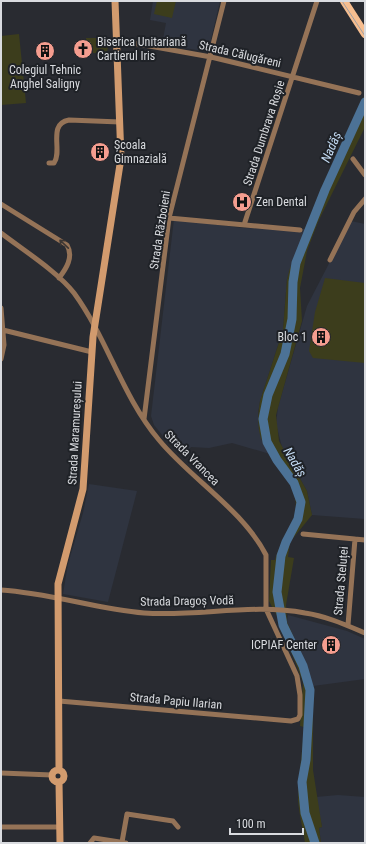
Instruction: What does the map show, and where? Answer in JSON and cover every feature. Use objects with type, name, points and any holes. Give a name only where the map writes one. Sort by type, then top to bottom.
[{"type":"main road","name":"Strada Maramureșului","points":[[60,843],[59,782],[64,777],[62,771],[59,769],[58,597],[61,572],[83,489],[92,352],[96,336],[95,324],[121,158],[115,1]]},
{"type":"main road","points":[[344,1],[365,34]]},
{"type":"main road","points":[[59,769],[55,770],[52,775],[53,780],[59,782]]},
{"type":"street","name":"Strada Războieni","points":[[144,420],[169,218],[224,1]]},
{"type":"street","name":"Strada Dumbrava Roșie","points":[[244,225],[317,1]]},
{"type":"street","name":"Strada Călugăreni","points":[[116,40],[211,56],[359,93]]},
{"type":"street","points":[[50,163],[54,162],[56,159],[56,137],[63,122],[69,120],[120,122]]},
{"type":"street","points":[[353,159],[365,175]]},
{"type":"street","points":[[330,260],[354,212],[365,200]]},
{"type":"street","points":[[1,204],[67,245],[70,250],[69,262],[59,278]]},
{"type":"street","points":[[169,218],[300,230]]},
{"type":"street","points":[[1,233],[59,278],[74,294],[95,324]]},
{"type":"street","points":[[1,308],[4,345],[1,359]]},
{"type":"street","points":[[3,330],[92,352]]},
{"type":"street","name":"Strada Vrancea","points":[[96,336],[144,420],[174,457],[243,522],[266,555],[268,610],[298,681],[300,715],[298,719],[291,721]]},
{"type":"street","points":[[303,534],[365,540]]},
{"type":"street","name":"Strada Steluței","points":[[348,625],[354,539]]},
{"type":"street","name":"Strada Dragoș Vodă","points":[[1,590],[58,597],[146,613],[268,610],[305,612],[348,625],[365,633]]},
{"type":"street","name":"Strada Papiu Ilarian","points":[[59,701],[291,721]]},
{"type":"street","points":[[1,773],[52,775]]},
{"type":"street","points":[[90,843],[94,838],[124,843],[127,814],[173,821],[178,827]]},
{"type":"street","points":[[1,827],[60,827]]},
{"type":"shaded area","points":[[153,1],[220,1],[208,52],[162,44],[166,23],[150,20]]},
{"type":"shaded area","points":[[174,219],[242,228],[306,229],[287,279],[283,330],[260,401],[258,413],[261,437],[270,454],[232,443],[209,448],[191,447],[184,455],[167,441],[154,425],[151,416]]},
{"type":"shaded area","points":[[351,221],[365,224],[365,519],[312,515],[307,491],[282,447],[276,424],[278,407],[307,306]]},
{"type":"shaded area","points":[[89,484],[137,491],[108,602],[63,594],[68,564],[83,513]]},
{"type":"shaded area","points":[[288,615],[347,631],[365,639],[365,679],[313,686],[304,660],[287,622]]},
{"type":"shaded area","points":[[338,795],[365,797],[365,843],[321,843],[319,828],[322,827],[316,797]]},
{"type":"green space","points":[[157,1],[176,1],[172,18],[154,14]]},
{"type":"green space","points":[[19,34],[26,103],[1,105],[1,36]]},
{"type":"green space","points":[[86,38],[109,38],[107,54],[93,53],[93,46],[86,46]]},
{"type":"green space","points":[[365,92],[365,127],[318,222],[307,251],[300,288],[302,321],[276,415],[279,441],[307,491],[312,515],[290,542],[288,557],[294,558],[286,605],[287,622],[304,660],[313,686],[313,770],[322,827],[319,828],[321,843],[305,843],[298,800],[304,727],[300,726],[303,682],[277,616],[269,601],[271,560],[275,560],[293,520],[296,509],[295,499],[288,480],[265,447],[261,438],[258,425],[259,410],[260,401],[283,330],[287,279],[290,268],[362,104]]},
{"type":"green space","points":[[325,278],[365,283],[365,363],[313,358],[309,351],[315,312]]},
{"type":"waterway","name":"Nadăș","points":[[315,843],[305,813],[302,782],[306,760],[310,690],[303,666],[283,625],[277,592],[281,556],[286,542],[298,519],[301,502],[294,483],[277,460],[267,442],[263,419],[268,395],[285,354],[292,319],[293,282],[296,263],[325,190],[365,102]]},
{"type":"tram line","points":[[342,1],[365,36]]},
{"type":"place","name":"Biserica Unitariană Cartierul Iris","points":[[83,49]]},
{"type":"place","name":"Colegiul Tehnic Anghel Saligny","points":[[45,51]]},
{"type":"place","name":"Școala Gimnazială","points":[[100,152]]},
{"type":"place","name":"Zen Dental","points":[[242,202]]},
{"type":"place","name":"Bloc 1","points":[[321,337]]},
{"type":"place","name":"ICPIAF Center","points":[[331,645]]}]
